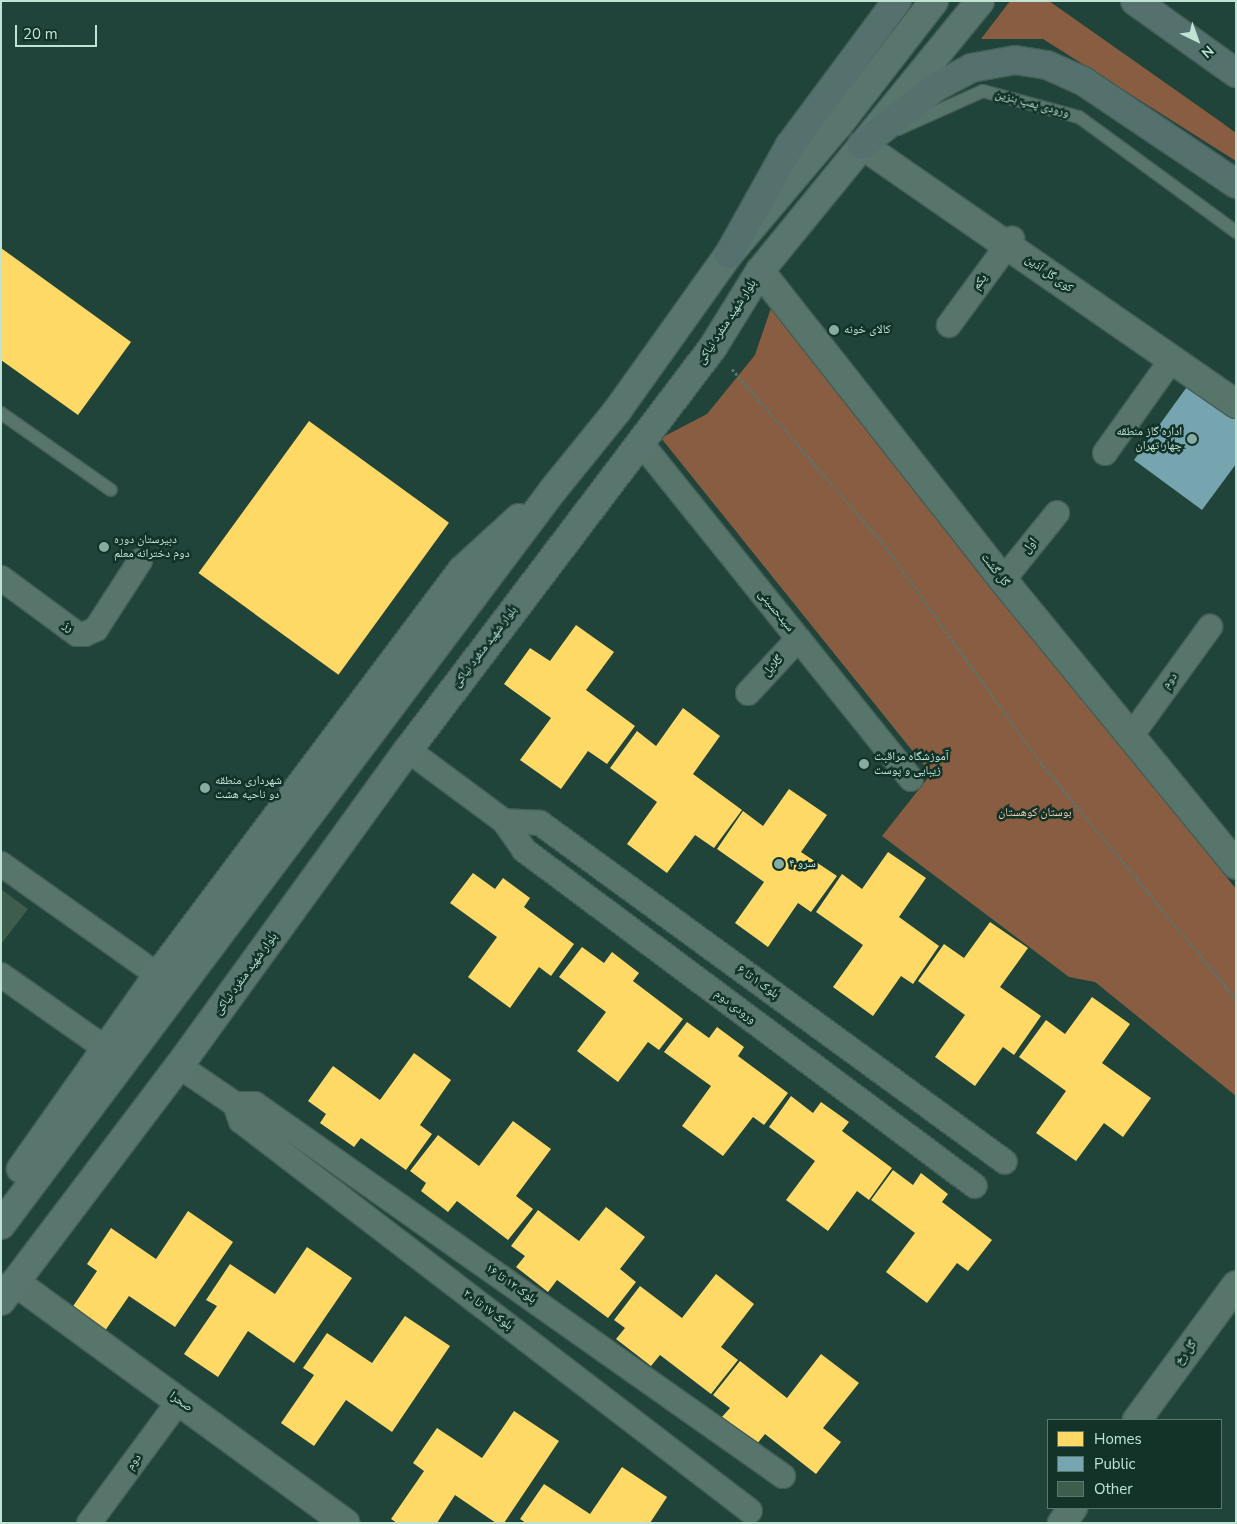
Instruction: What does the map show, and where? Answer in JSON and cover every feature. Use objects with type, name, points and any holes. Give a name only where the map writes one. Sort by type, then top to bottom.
[{"type":"highway","points":[[729,254],[790,146],[897,1]]},
{"type":"highway","points":[[1135,1],[1236,73]]},
{"type":"highway","points":[[862,145],[936,87],[971,68],[1015,60],[1047,65],[1082,81],[1236,184]]},
{"type":"main road","points":[[1,1225],[553,490],[617,411],[729,254],[840,124],[934,1]]},
{"type":"main road","name":"بلوار شهید منفرد نیاکی","points":[[8,1292],[179,1066],[408,750],[713,348],[760,271],[980,1]]},
{"type":"main road","points":[[1,1203],[7,1189],[158,975],[462,570],[478,552],[553,490]]},
{"type":"street","name":"کوی گل آذین","points":[[862,145],[1009,242],[1236,404]]},
{"type":"street","name":"یکم","points":[[949,325],[1009,242]]},
{"type":"street","name":"گل گشت","points":[[760,271],[1003,580],[1236,864]]},
{"type":"street","points":[[1105,453],[1172,359]]},
{"type":"street","name":"سیدحسینی","points":[[641,443],[911,780]]},
{"type":"street","name":"اول","points":[[1003,580],[1057,512]]},
{"type":"street","name":"رز","points":[[1,578],[77,634],[85,634],[96,629],[140,561]]},
{"type":"street","name":"دوم","points":[[1131,736],[1210,627]]},
{"type":"street","name":"گلایل","points":[[748,693],[798,639]]},
{"type":"street","name":"ورودی دوم","points":[[408,750],[504,821],[524,850],[975,1186]]},
{"type":"street","name":"بلوک ۱ تا ۶","points":[[504,821],[540,822],[1005,1162]]},
{"type":"street","points":[[1,864],[158,975]]},
{"type":"street","points":[[1,975],[105,1048]]},
{"type":"street","points":[[179,1066],[235,1104]]},
{"type":"street","name":"بلوک ۱۲ تا ۱۶","points":[[235,1104],[256,1104],[783,1476]]},
{"type":"street","name":"بلوک ۱۷ تا ۲۰","points":[[235,1104],[241,1121],[750,1511]]},
{"type":"street","name":"گل رخ","points":[[1138,1419],[1236,1285]]},
{"type":"street","name":"صحرا","points":[[8,1292],[178,1401],[346,1523]]},
{"type":"street","name":"دوم","points":[[90,1523],[178,1401]]},
{"type":"street","points":[[1062,1523],[1072,1509]]},
{"type":"lane","name":"ورودی پمپ بنزین","points":[[862,145],[983,91],[1079,117],[1236,232]]},
{"type":"lane","points":[[1,413],[110,490]]},
{"type":"path","points":[[713,348],[882,542],[1040,762],[1236,999]]},
{"type":"green space","points":[[1010,1],[1049,1],[1221,122],[1236,133],[1236,161],[1043,39],[981,39]]},
{"type":"green space","name":"بوستان کوهستان","points":[[771,308],[1236,889],[1236,1096],[1095,982],[1069,977],[882,836],[931,774],[661,438],[707,414],[755,355]]},
{"type":"building: Homes","points":[[1,248],[131,342],[78,415],[1,360]]},
{"type":"building: Homes","points":[[309,421],[449,523],[338,675],[198,573]]},
{"type":"building: Homes","points":[[576,625],[614,652],[586,690],[635,726],[607,764],[588,751],[561,789],[520,760],[551,718],[504,684],[530,648],[550,661]]},
{"type":"building: Homes","points":[[683,708],[720,736],[693,774],[742,810],[714,848],[695,835],[667,873],[627,844],[657,802],[610,768],[637,731],[656,746]]},
{"type":"building: Homes","name":"سرو ۴","points":[[789,789],[827,815],[801,852],[837,876],[811,912],[798,903],[768,947],[735,923],[764,882],[717,849],[743,811],[763,826]]},
{"type":"building: Homes","points":[[888,852],[926,878],[899,917],[939,946],[913,984],[901,976],[873,1016],[833,987],[863,945],[816,912],[842,874],[862,889]]},
{"type":"building: Homes","points":[[473,873],[495,889],[503,878],[530,898],[524,907],[574,944],[551,976],[539,967],[510,1008],[468,977],[497,937],[450,903]]},
{"type":"building: Homes","points":[[990,922],[1028,948],[1000,987],[1041,1016],[1014,1055],[1003,1047],[975,1086],[935,1057],[965,1015],[918,981],[944,944],[964,958]]},
{"type":"building: Homes","points":[[582,947],[604,963],[612,952],[639,973],[633,981],[683,1019],[659,1050],[648,1042],[618,1082],[577,1051],[606,1012],[559,977]]},
{"type":"building: Homes","points":[[1092,997],[1130,1024],[1102,1063],[1151,1098],[1123,1137],[1104,1123],[1076,1161],[1036,1133],[1066,1091],[1019,1057],[1046,1020],[1065,1034]]},
{"type":"building: Homes","points":[[687,1022],[709,1038],[717,1027],[744,1047],[738,1056],[788,1093],[764,1125],[753,1117],[723,1156],[682,1126],[711,1086],[664,1052]]},
{"type":"building: Homes","points":[[414,1053],[451,1080],[420,1125],[432,1134],[406,1170],[361,1138],[354,1147],[320,1123],[326,1114],[308,1101],[333,1066],[380,1100]]},
{"type":"building: Homes","points":[[791,1096],[813,1113],[821,1102],[849,1122],[842,1131],[892,1168],[869,1200],[857,1191],[828,1231],[786,1200],[815,1161],[769,1127]]},
{"type":"building: Homes","points":[[513,1121],[551,1149],[516,1196],[533,1209],[508,1240],[457,1201],[448,1212],[421,1191],[426,1183],[410,1171],[438,1135],[479,1166]]},
{"type":"building: Homes","points":[[893,1170],[913,1185],[921,1173],[948,1194],[942,1202],[992,1240],[968,1271],[957,1263],[927,1303],[886,1272],[915,1233],[871,1200]]},
{"type":"building: Homes","points":[[606,1207],[645,1237],[620,1269],[636,1282],[608,1318],[557,1280],[548,1292],[516,1267],[525,1256],[511,1246],[538,1210],[579,1241]]},
{"type":"building: Homes","points":[[188,1211],[233,1242],[175,1327],[129,1296],[98,1341],[65,1318],[97,1271],[87,1264],[111,1228],[156,1259]]},
{"type":"building: Homes","points":[[307,1247],[352,1278],[294,1363],[248,1331],[218,1377],[184,1354],[217,1306],[206,1300],[230,1264],[275,1294]]},
{"type":"building: Homes","points":[[716,1274],[754,1304],[721,1347],[738,1360],[711,1394],[660,1355],[651,1366],[616,1339],[625,1328],[614,1320],[640,1286],[682,1318]]},
{"type":"building: Homes","points":[[405,1316],[450,1346],[392,1432],[346,1400],[314,1446],[281,1423],[314,1375],[303,1368],[327,1333],[372,1363]]},
{"type":"building: Homes","points":[[821,1354],[859,1383],[823,1428],[841,1442],[816,1474],[765,1434],[756,1445],[721,1418],[730,1408],[713,1395],[740,1361],[787,1398]]},
{"type":"building: Homes","points":[[514,1411],[559,1441],[504,1523],[496,1523],[455,1495],[437,1523],[397,1523],[391,1519],[424,1471],[413,1463],[437,1428],[482,1458]]},
{"type":"building: Homes","points":[[622,1467],[667,1497],[650,1523],[526,1523],[520,1519],[544,1484],[590,1514]]},
{"type":"building: Public","name":"اداره گاز منطقه چهار تهران","points":[[1189,384],[1236,418],[1236,464],[1202,510],[1134,460]]},
{"type":"building: Other","points":[[1,889],[28,909],[1,944]]},
{"type":"place","name":"کالای خونه","points":[[834,330]]},
{"type":"place","name":"اداره گاز منطقه چهار تهران","points":[[1192,439]]},
{"type":"place","name":"دبیرستان دوره دوم دخترانه معلم","points":[[104,547]]},
{"type":"place","name":"آموزشگاه مراقبت زیبایی و پوست","points":[[864,764]]},
{"type":"place","name":"شهرداری منطقه دو ناحیه هشت","points":[[205,788]]},
{"type":"place","name":"سرو ۴","points":[[779,864]]}]
